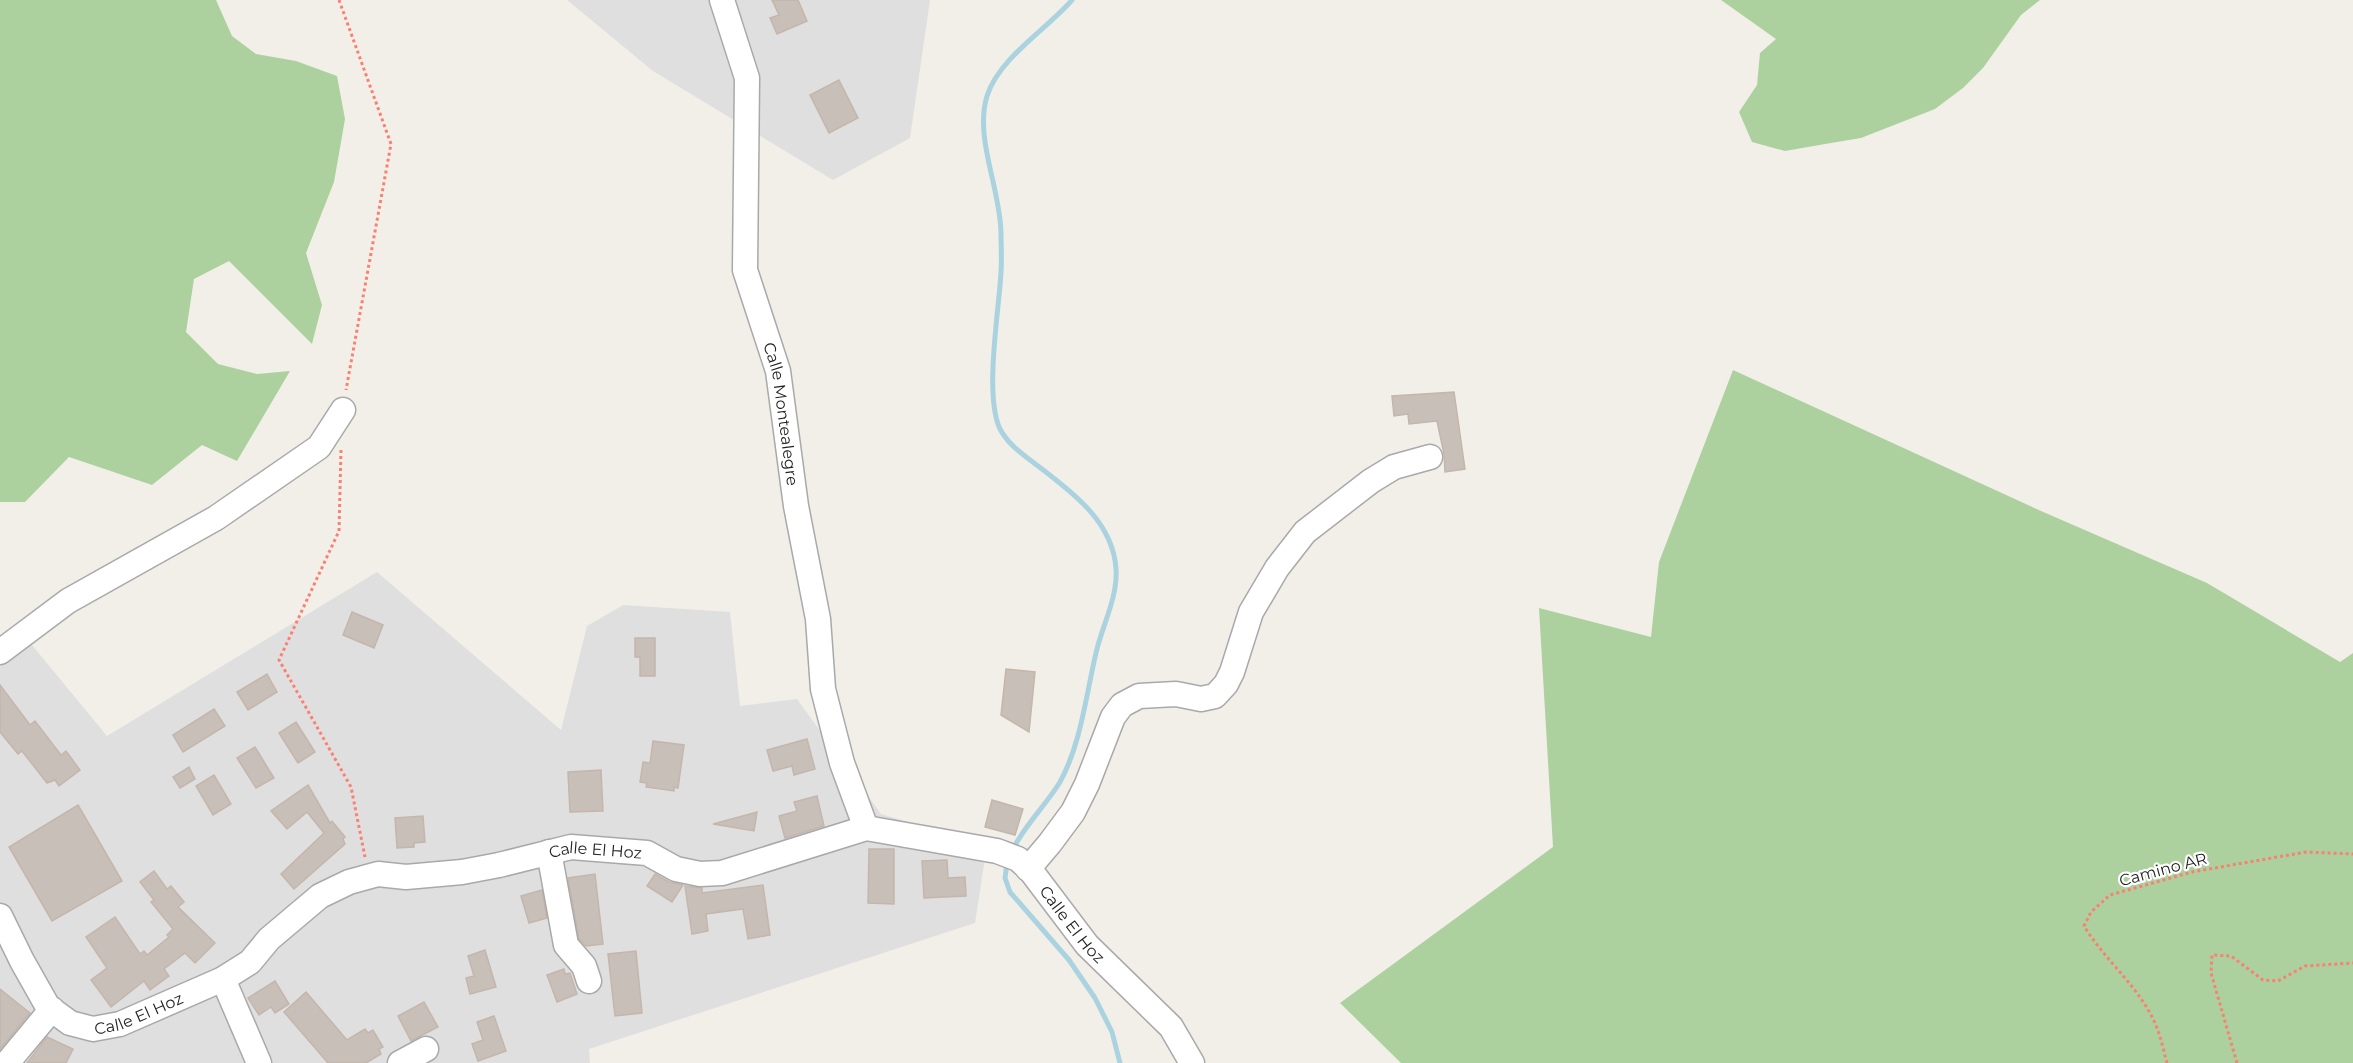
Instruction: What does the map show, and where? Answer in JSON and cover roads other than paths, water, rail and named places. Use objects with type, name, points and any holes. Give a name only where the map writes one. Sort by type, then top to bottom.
[{"type":"street","name":"Calle Montealegre","points":[[722,0],[747,78],[745,270],[778,371],[796,506],[818,618],[823,689],[842,763],[866,828]]},
{"type":"street","points":[[0,652],[68,601],[216,518],[319,447],[343,410]]},
{"type":"street","points":[[1014,860],[1050,843],[1073,812],[1087,784],[1113,717],[1122,705],[1139,696],[1176,694],[1201,699],[1215,696],[1226,684],[1232,672],[1251,612],[1277,568],[1305,532],[1371,481],[1394,467],[1430,457]]},
{"type":"street","name":"Calle El Hoz","points":[[0,916],[22,961],[52,1009],[70,1023],[93,1029],[120,1024],[223,979],[250,962],[269,939],[320,896],[349,882],[378,874],[406,877],[462,872],[571,847],[646,853],[676,869],[700,874],[722,873],[866,828],[1014,860],[1087,945],[1171,1027],[1192,1063]]},
{"type":"street","points":[[549,852],[566,945],[584,966],[589,981]]},
{"type":"street","points":[[223,979],[259,1063]]},
{"type":"street","points":[[7,1063],[52,1009]]},
{"type":"street","points":[[400,1063],[426,1049]]},
{"type":"waterway","points":[[1013,849],[1060,782],[1073,752],[1116,580],[1113,551],[1098,521],[1075,495],[1007,439],[1000,429],[995,414],[993,396],[1001,234],[984,129],[987,96],[1002,69],[1072,0]]},
{"type":"waterway","points":[[1007,863],[1005,878],[1010,892],[1069,960],[1095,998],[1112,1032],[1120,1063]]}]
